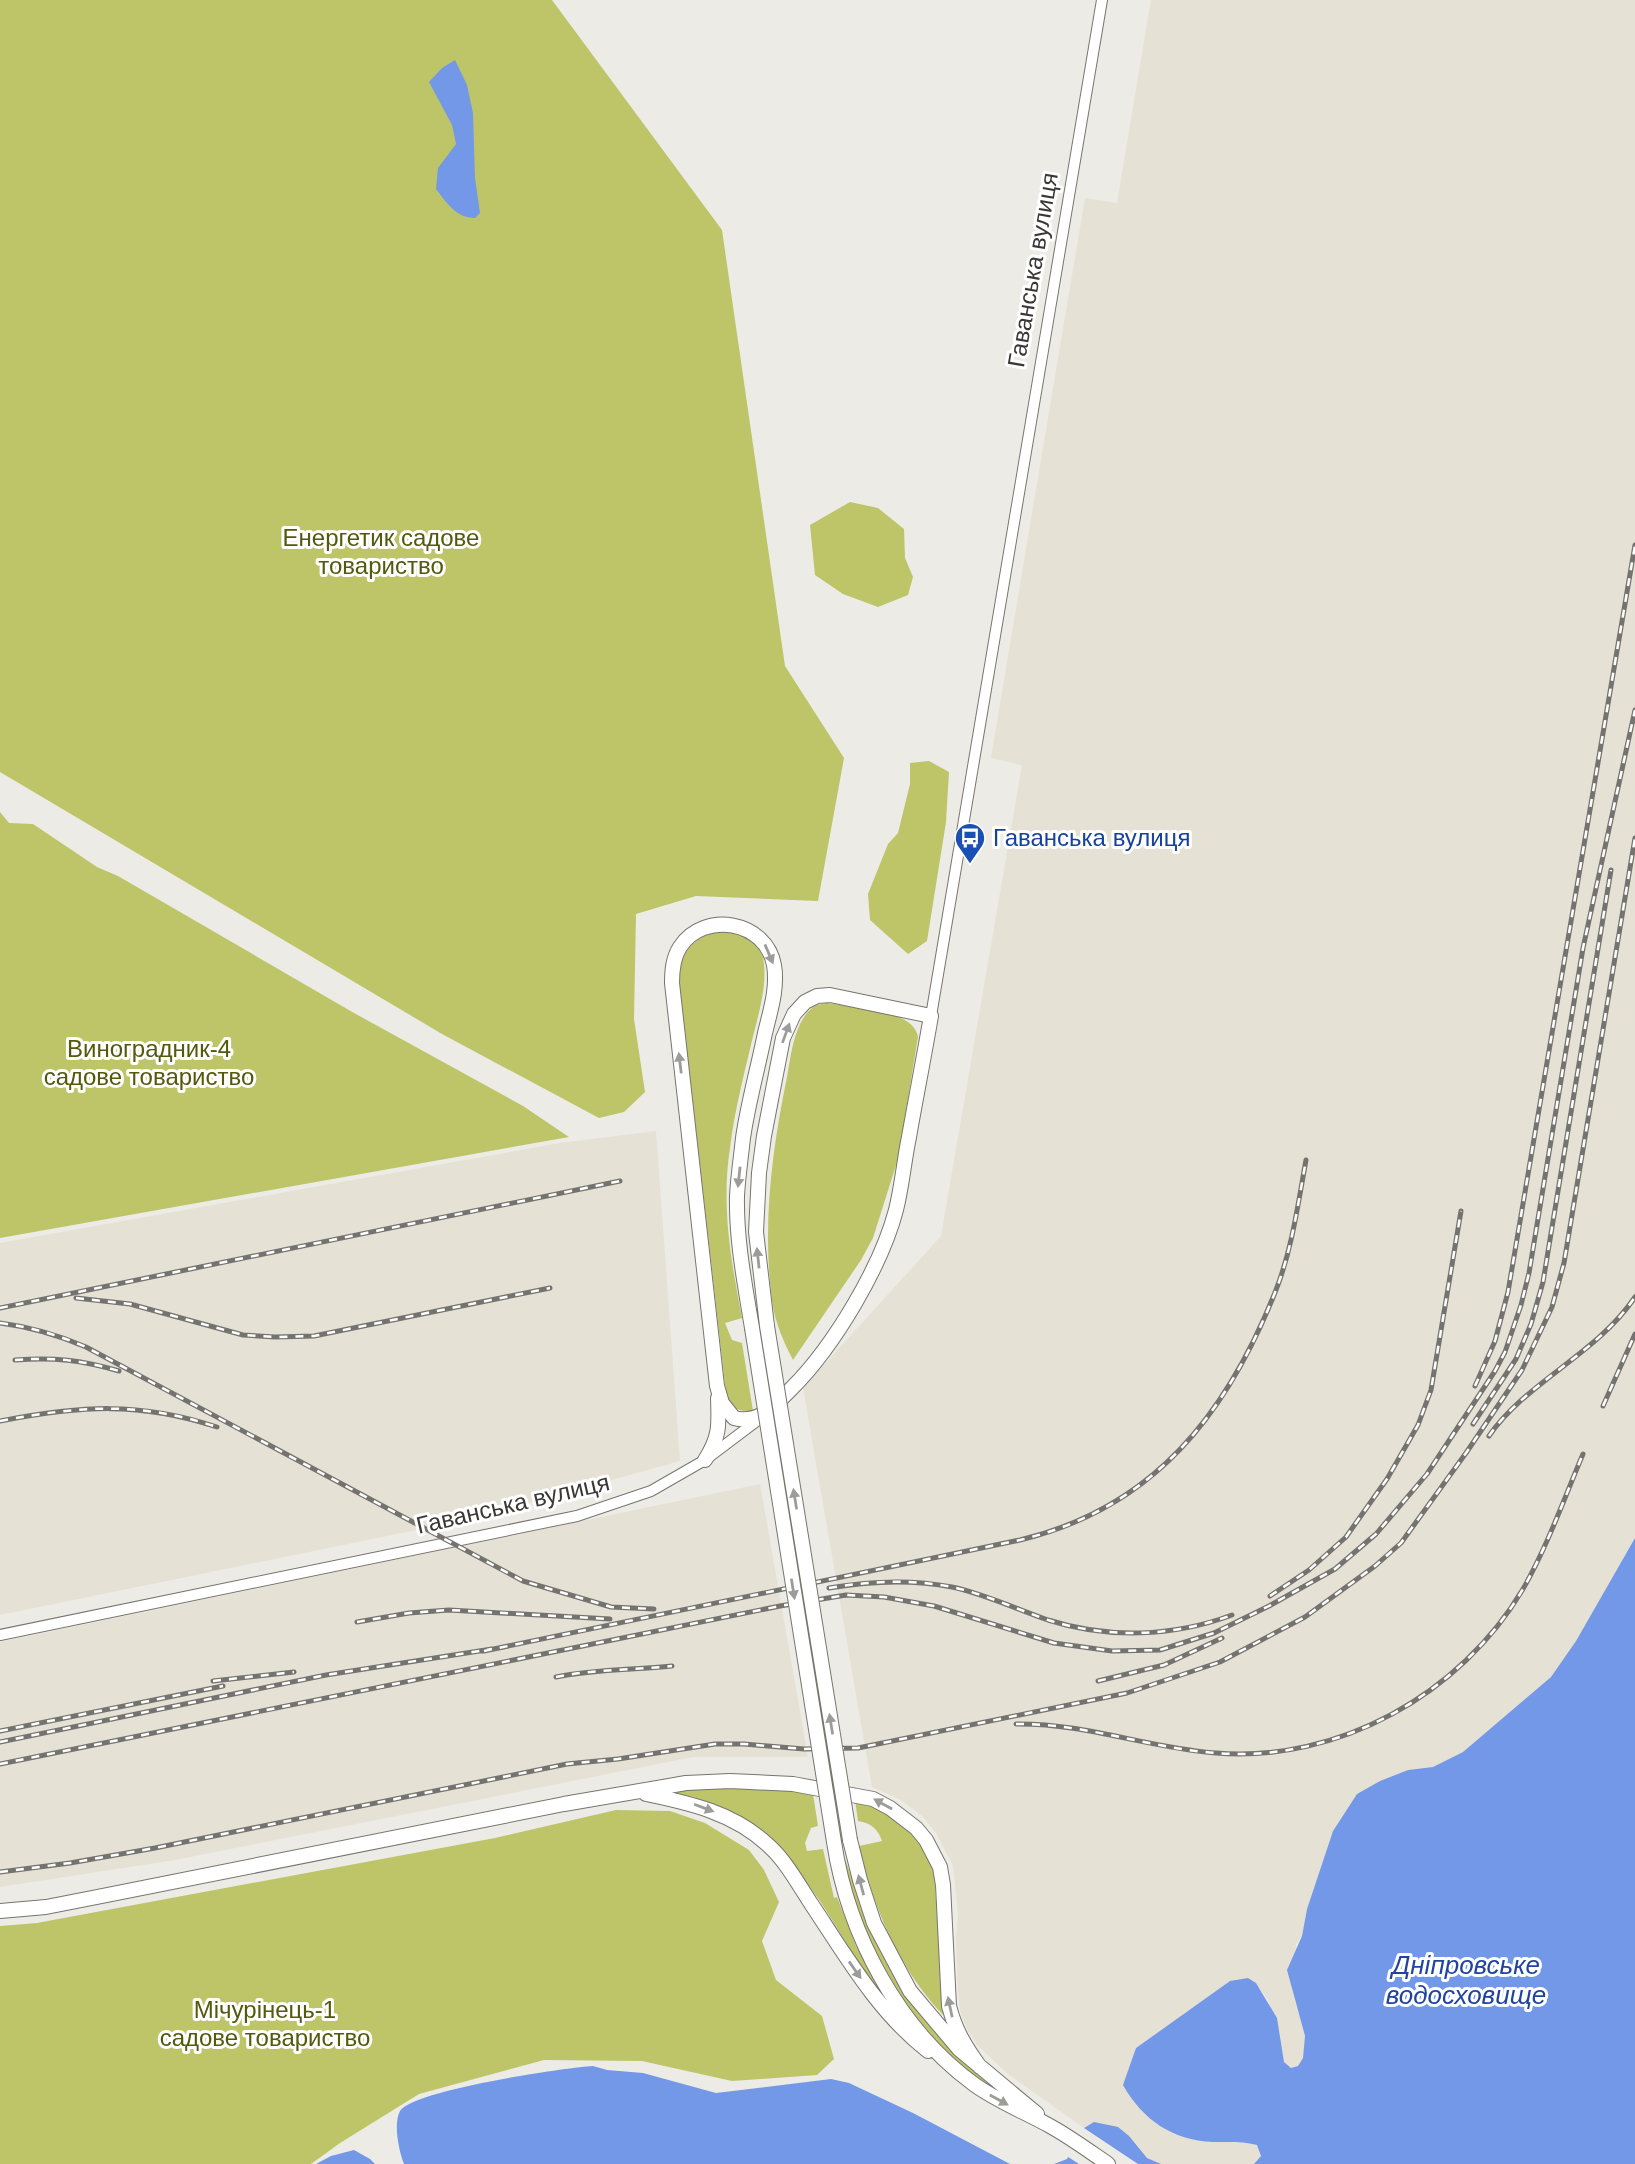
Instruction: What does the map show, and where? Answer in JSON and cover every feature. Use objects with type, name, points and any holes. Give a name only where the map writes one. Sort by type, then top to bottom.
[{"type":"main road","points":[[705,1460],[718,1435],[717,1386],[674,1007],[673,964],[678,949],[694,933],[705,927],[730,925],[755,933],[766,944],[771,953],[775,982],[744,1136],[737,1196],[740,1259],[834,1842],[851,1913],[870,1958],[893,1997],[953,2067]]},
{"type":"main road","points":[[930,1016],[830,995],[817,996],[805,1002],[794,1014],[783,1038],[759,1173],[756,1232],[767,1325],[850,1840],[867,1905],[910,1991],[944,2033],[1051,2126],[1108,2164]]},
{"type":"main road","name":"Гаванська вулиця","points":[[769,1411],[796,1384],[821,1352],[848,1314],[880,1255],[896,1211],[930,1016]]},
{"type":"main road","points":[[717,1386],[722,1403],[734,1418],[752,1419],[769,1411]]},
{"type":"main road","points":[[0,1911],[59,1904],[552,1806],[686,1783],[730,1781],[793,1784],[873,1799],[916,1828],[934,1853],[943,1885],[947,1991],[951,2016],[966,2048],[980,2067]]},
{"type":"main road","points":[[638,1792],[695,1804],[734,1821],[768,1844],[783,1861],[856,1972],[912,2037],[998,2101],[1051,2126]]},
{"type":"street","name":"Гаванська вулиця","points":[[930,1016],[1102,0]]},
{"type":"street","name":"Гаванська вулиця","points":[[0,1635],[577,1516],[650,1491],[705,1460],[769,1411]]},
{"type":"shaded area","points":[[1151,0],[1635,0],[1635,1538],[1576,1641],[1551,1677],[1463,1752],[1433,1767],[1408,1770],[1380,1781],[1357,1794],[1333,1831],[1307,1909],[1302,1936],[1296,1944],[1292,1991],[1305,2036],[1303,2058],[1298,2066],[1291,2068],[1284,2062],[1268,2000],[1256,1983],[1230,1981],[1136,2048],[1132,2063],[1211,2142],[1233,2141],[1257,2145],[1261,2156],[1254,2164],[1161,2164],[1147,2158],[1094,2122],[1084,2128],[1008,2074],[978,2046],[967,2029],[960,2010],[958,1990],[958,1914],[953,1866],[936,1833],[922,1816],[901,1800],[872,1787],[803,1388],[941,1236],[1022,765],[991,758],[1085,198],[1117,203]]},
{"type":"shaded area","points":[[656,1131],[680,1461],[475,1518],[0,1615],[0,1243],[560,1143]]},
{"type":"shaded area","points":[[760,1484],[808,1757],[693,1757],[175,1860],[0,1887],[0,1642]]},
{"type":"green space","name":"Енергетик садове товариство","points":[[0,0],[552,0],[722,230],[785,666],[844,758],[818,901],[696,896],[636,914],[634,1019],[645,1092],[624,1112],[599,1118],[442,1034],[0,772]]},
{"type":"green space","points":[[850,502],[878,508],[904,529],[905,558],[913,577],[908,595],[878,607],[843,594],[815,575],[810,525]]},
{"type":"green space","points":[[929,761],[949,772],[946,822],[927,941],[908,954],[870,920],[868,894],[888,844],[898,833],[910,784],[910,763]]},
{"type":"green space","name":"Виноградник-4 садове товариство","points":[[0,812],[9,823],[33,824],[97,867],[118,876],[354,1013],[523,1106],[569,1137],[0,1238]]},
{"type":"green space","points":[[719,932],[737,934],[751,941],[761,949],[764,961],[762,999],[741,1086],[727,1170],[731,1254],[742,1318],[725,1323],[732,1340],[742,1343],[753,1411],[735,1408],[726,1393],[679,980],[681,962],[689,948],[702,938]]},
{"type":"green space","points":[[827,1003],[894,1015],[914,1028],[918,1037],[898,1159],[873,1238],[793,1360],[780,1331],[772,1300],[768,1244],[770,1188],[794,1040],[806,1014],[819,1004]]},
{"type":"green space","points":[[757,1786],[813,1794],[818,1826],[811,1828],[805,1843],[807,1851],[823,1849],[834,1898],[837,1897],[856,1946],[886,2001],[820,1901],[784,1853],[716,1807],[694,1797],[670,1793],[693,1788]]},
{"type":"green space","points":[[855,1800],[877,1806],[917,1836],[934,1870],[943,2015],[913,1977],[880,1915],[859,1846],[882,1841],[873,1827],[858,1821]]},
{"type":"green space","name":"Мічурінець-1 садове товариство","points":[[616,1810],[670,1811],[705,1823],[749,1850],[764,1870],[779,1902],[762,1941],[776,1980],[822,2016],[834,2059],[817,2075],[732,2081],[642,2061],[544,2060],[419,2094],[311,2164],[0,2164],[0,1926],[37,1923],[495,1838]]},
{"type":"green space","points":[[844,1856],[872,1935],[899,1985],[919,2014],[952,2051],[1016,2102],[984,2083],[954,2059],[927,2030],[903,1998],[865,1927],[852,1891]]},
{"type":"water","points":[[455,60],[467,85],[473,113],[475,178],[480,213],[475,218],[457,213],[436,189],[438,168],[456,144],[452,125],[429,82],[442,68]]},
{"type":"water","name":"Дніпровське водосховище","points":[[1635,1538],[1635,2164],[1254,2164],[1261,2156],[1257,2145],[1184,2137],[1149,2118],[1123,2085],[1136,2048],[1230,1981],[1248,1978],[1256,1983],[1277,2018],[1284,2062],[1291,2068],[1298,2066],[1303,2058],[1305,2036],[1287,1970],[1302,1936],[1307,1909],[1333,1831],[1357,1794],[1380,1781],[1408,1770],[1433,1767],[1463,1752],[1551,1677],[1576,1641]]},
{"type":"water","points":[[593,2066],[643,2073],[716,2093],[831,2079],[849,2083],[1010,2164],[404,2164],[397,2123],[400,2111],[411,2103],[431,2095],[490,2081]]},
{"type":"water","points":[[1094,2122],[1118,2127],[1147,2158],[1161,2164],[1054,2164],[1067,2159],[1084,2128]]},
{"type":"water","points":[[354,2150],[375,2164],[316,2164],[331,2156]]},
{"type":"pier","points":[[1081,2126],[1138,2164],[1079,2164],[1065,2155]]},
{"type":"railway","points":[[1475,1386],[1495,1341],[1508,1292],[1635,545]]},
{"type":"railway","points":[[0,1764],[780,1606],[846,1595],[884,1597],[934,1606],[1054,1643],[1112,1651],[1160,1650],[1214,1633],[1335,1569],[1376,1534],[1427,1474],[1505,1352],[1529,1273],[1583,948],[1635,710]]},
{"type":"railway","points":[[0,1872],[155,1848],[567,1764],[715,1744],[804,1749],[858,1748],[1127,1693],[1220,1662],[1305,1617],[1375,1566],[1401,1543],[1522,1370],[1552,1307],[1564,1263],[1635,838]]},
{"type":"railway","points":[[1473,1424],[1516,1359],[1531,1324],[1543,1282],[1611,870]]},
{"type":"railway","points":[[484,1651],[1020,1540],[1067,1525],[1110,1505],[1147,1480],[1180,1450],[1209,1415],[1234,1377],[1256,1335],[1282,1274],[1306,1160]]},
{"type":"railway","points":[[0,1308],[620,1181]]},
{"type":"railway","points":[[1270,1596],[1309,1570],[1346,1537],[1387,1479],[1418,1425],[1431,1390],[1461,1211]]},
{"type":"railway","points":[[76,1298],[130,1304],[243,1335],[275,1337],[314,1336],[550,1288]]},
{"type":"railway","points":[[1489,1436],[1522,1400],[1601,1335],[1635,1297]]},
{"type":"railway","points":[[0,1323],[44,1332],[86,1347],[523,1581],[611,1607],[654,1609]]},
{"type":"railway","points":[[1603,1406],[1635,1334]]},
{"type":"railway","points":[[15,1360],[67,1360],[119,1371]]},
{"type":"railway","points":[[0,1421],[83,1409],[109,1409],[161,1413],[217,1427]]},
{"type":"railway","points":[[1016,1724],[1067,1727],[1216,1753],[1262,1753],[1307,1746],[1350,1733],[1392,1714],[1431,1690],[1466,1660],[1497,1627],[1532,1573],[1583,1454]]},
{"type":"railway","points":[[829,1588],[890,1582],[937,1584],[976,1594],[1048,1620],[1117,1633],[1187,1628],[1232,1615]]},
{"type":"railway","points":[[357,1622],[409,1613],[449,1610],[610,1619]]},
{"type":"railway","points":[[1098,1681],[1164,1665],[1222,1638]]},
{"type":"railway","points":[[0,1742],[326,1675],[492,1649]]},
{"type":"railway","points":[[556,1677],[672,1666]]},
{"type":"railway","points":[[213,1681],[294,1672]]},
{"type":"railway","points":[[0,1731],[223,1686]]},
{"type":"place","name":"Гаванська вулиця","points":[[970,865]]}]
